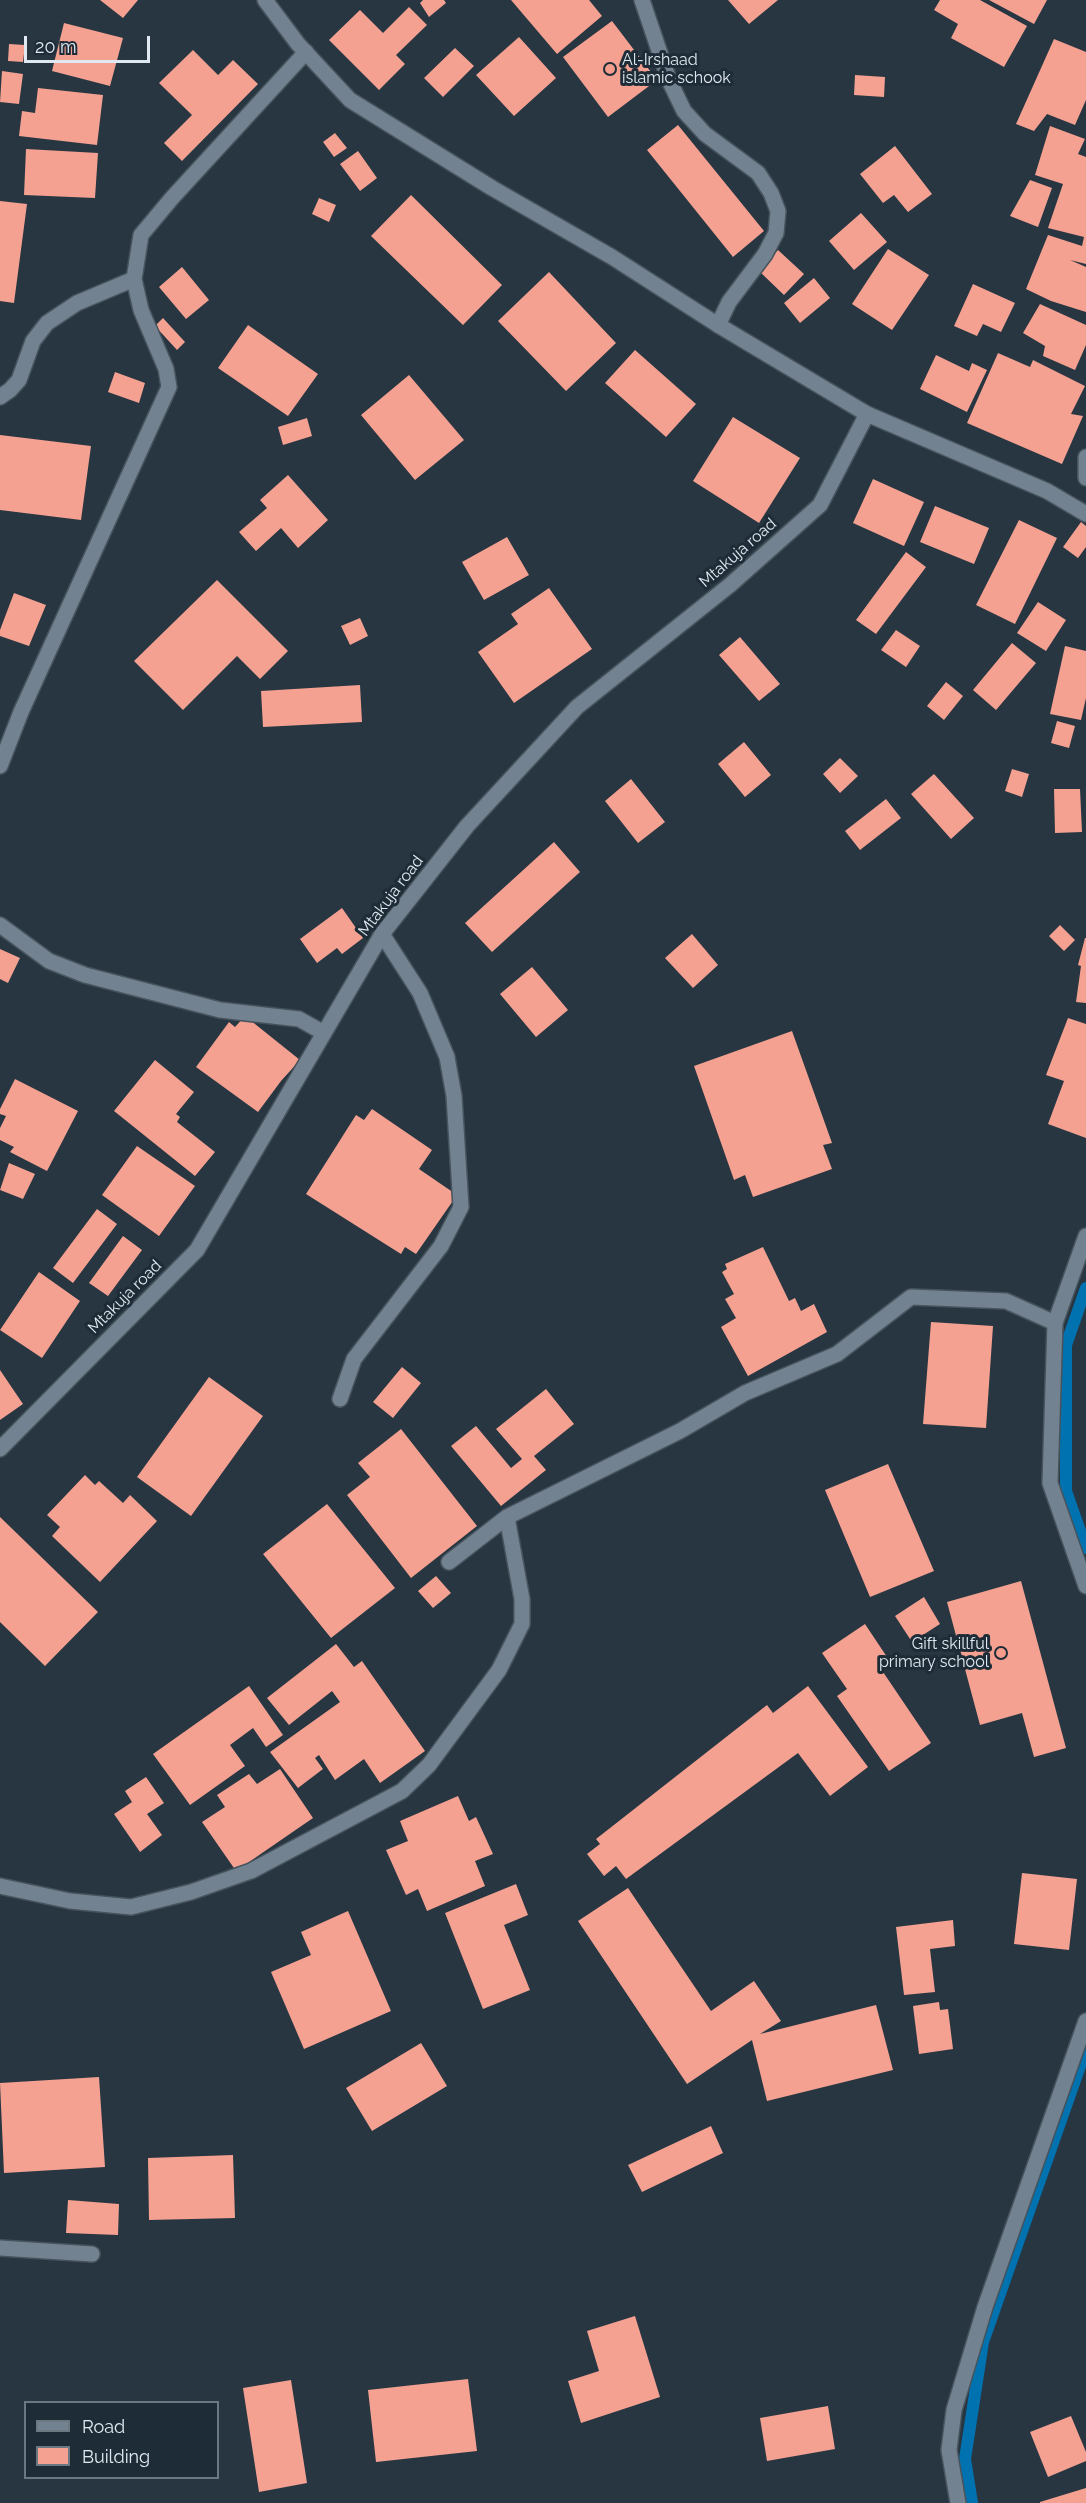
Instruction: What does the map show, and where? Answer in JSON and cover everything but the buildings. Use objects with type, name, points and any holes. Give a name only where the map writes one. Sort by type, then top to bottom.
[{"type":"street","points":[[265,0],[306,52],[350,100],[492,188],[612,256],[718,326],[867,414],[1047,491],[1086,514]]},
{"type":"street","points":[[642,0],[669,80],[684,111],[705,134],[758,173],[778,211],[776,233],[765,254],[729,302],[718,326]]},
{"type":"street","points":[[0,766],[26,701],[169,387],[166,369],[141,310],[134,279],[141,235],[306,52]]},
{"type":"street","points":[[0,397],[19,380],[33,341],[47,323],[77,303],[134,279]]},
{"type":"street","name":"Mtakuja road","points":[[0,1449],[197,1250],[382,934],[467,826],[577,707],[730,585],[820,505],[867,414]]},
{"type":"street","points":[[1086,457],[1086,478]]},
{"type":"street","points":[[0,925],[49,961],[85,975],[220,1010],[299,1019],[324,1033]]},
{"type":"street","points":[[340,1399],[354,1359],[441,1246],[460,1207],[454,1096],[447,1057],[420,993],[382,934]]},
{"type":"street","points":[[1086,1236],[1055,1323],[1050,1483],[1086,1586]]},
{"type":"street","points":[[449,1562],[507,1517],[680,1431],[745,1393],[837,1354],[911,1297],[1006,1301],[1055,1323]]},
{"type":"street","points":[[0,1886],[70,1901],[131,1907],[191,1892],[251,1871],[402,1791],[429,1765],[499,1670],[522,1624],[522,1599],[507,1517]]},
{"type":"street","points":[[958,2503],[949,2450],[954,2410],[985,2307],[1086,2021]]},
{"type":"street","points":[[0,2248],[92,2254]]},
{"type":"waterway","points":[[1086,1288],[1066,1345],[1066,1491],[1086,1548]]},
{"type":"waterway","points":[[972,2503],[965,2459],[983,2342],[1086,2049]]},
{"type":"place","name":"Al-Irshaad islamic schook","points":[[610,69]]},
{"type":"place","name":"Gift skillful primary school","points":[[1001,1653]]}]
